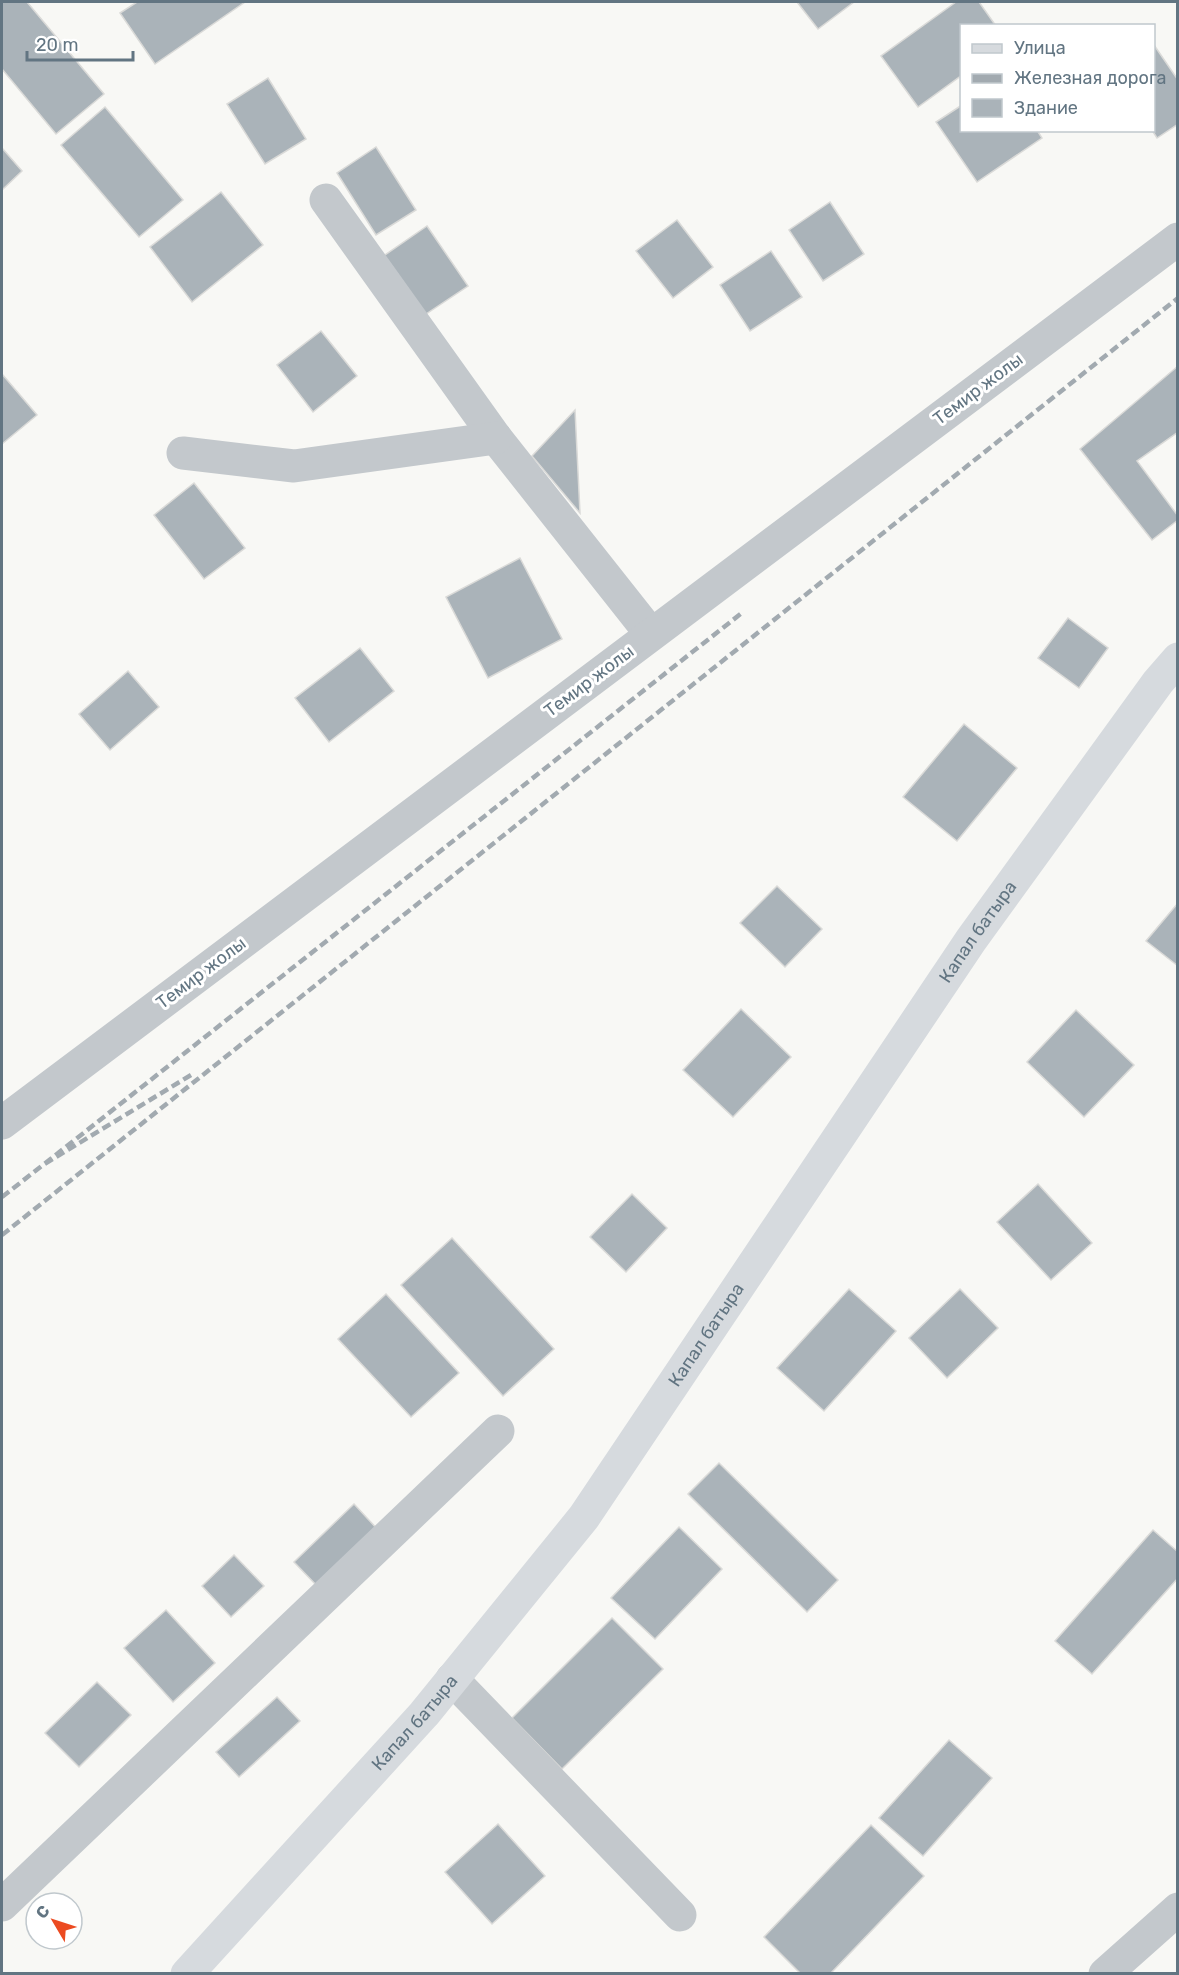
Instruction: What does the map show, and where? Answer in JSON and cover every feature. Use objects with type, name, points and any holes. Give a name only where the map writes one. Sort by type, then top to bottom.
[{"type":"main road","name":"Капал батыра","points":[[186,1974],[423,1714],[584,1517],[970,940],[1158,682],[1178,659]]},
{"type":"street","points":[[326,200],[496,438],[651,634]]},
{"type":"street","name":"Темир жолы","points":[[2,1123],[1178,238]]},
{"type":"street","points":[[183,453],[294,466],[496,438]]},
{"type":"street","points":[[2,1905],[498,1431]]},
{"type":"street","points":[[452,1679],[680,1915]]},
{"type":"street","points":[[1104,1974],[1178,1909]]},
{"type":"building","points":[[2,2],[27,2],[104,94],[56,134],[2,69]]},
{"type":"building","points":[[137,2],[245,2],[155,64],[120,13]]},
{"type":"building","points":[[797,2],[854,2],[818,29]]},
{"type":"building","points":[[956,2],[979,2],[995,24],[960,24],[960,76],[918,107],[881,56]]},
{"type":"building","points":[[1155,46],[1178,80],[1178,124],[1157,138],[1153,132]]},
{"type":"building","points":[[268,78],[306,139],[265,164],[227,104]]},
{"type":"building","points":[[960,106],[960,132],[1038,132],[1042,138],[977,182],[936,122]]},
{"type":"building","points":[[105,107],[183,200],[139,237],[61,145]]},
{"type":"building","points":[[376,147],[416,210],[376,235],[337,173]]},
{"type":"building","points":[[2,148],[22,171],[2,190]]},
{"type":"building","points":[[221,192],[263,245],[192,302],[150,247]]},
{"type":"building","points":[[830,202],[864,254],[823,281],[789,230]]},
{"type":"building","points":[[677,220],[713,267],[673,298],[636,251]]},
{"type":"building","points":[[427,226],[468,286],[423,316],[382,257]]},
{"type":"building","points":[[771,251],[802,297],[750,331],[720,285]]},
{"type":"building","points":[[321,331],[357,376],[313,412],[277,365]]},
{"type":"building","points":[[1178,366],[1178,432],[1137,461],[1178,516],[1178,520],[1152,540],[1080,449]]},
{"type":"building","points":[[2,374],[37,415],[2,444]]},
{"type":"building","points":[[575,410],[580,513],[532,456]]},
{"type":"building","points":[[194,483],[245,548],[204,579],[154,515]]},
{"type":"building","points":[[520,558],[562,639],[488,678],[446,597]]},
{"type":"building","points":[[1068,618],[1108,648],[1079,688],[1038,658]]},
{"type":"building","points":[[360,648],[394,691],[329,742],[295,698]]},
{"type":"building","points":[[128,671],[159,707],[110,750],[79,714]]},
{"type":"building","points":[[964,724],[1017,768],[957,841],[903,797]]},
{"type":"building","points":[[777,886],[822,929],[785,967],[740,923]]},
{"type":"building","points":[[1178,903],[1178,966],[1146,941]]},
{"type":"building","points":[[741,1009],[791,1057],[733,1117],[683,1070]]},
{"type":"building","points":[[1076,1010],[1134,1065],[1084,1117],[1027,1062]]},
{"type":"building","points":[[1038,1184],[1092,1243],[1051,1280],[997,1222]]},
{"type":"building","points":[[632,1194],[667,1228],[626,1272],[590,1237]]},
{"type":"building","points":[[452,1238],[554,1349],[503,1396],[401,1285]]},
{"type":"building","points":[[849,1289],[896,1331],[824,1411],[777,1368]]},
{"type":"building","points":[[960,1289],[998,1328],[947,1378],[909,1338]]},
{"type":"building","points":[[386,1294],[459,1373],[411,1417],[338,1339]]},
{"type":"building","points":[[719,1463],[838,1580],[807,1612],[688,1494]]},
{"type":"building","points":[[354,1504],[380,1532],[320,1589],[294,1562]]},
{"type":"building","points":[[679,1527],[722,1569],[655,1639],[611,1598]]},
{"type":"building","points":[[1153,1530],[1178,1552],[1178,1578],[1092,1674],[1055,1641]]},
{"type":"building","points":[[234,1555],[264,1586],[231,1617],[202,1586]]},
{"type":"building","points":[[166,1610],[215,1663],[173,1702],[124,1648]]},
{"type":"building","points":[[612,1618],[663,1669],[562,1769],[512,1718]]},
{"type":"building","points":[[97,1682],[131,1715],[79,1767],[45,1733]]},
{"type":"building","points":[[277,1697],[300,1721],[239,1777],[216,1752]]},
{"type":"building","points":[[949,1740],[992,1778],[923,1856],[879,1818]]},
{"type":"building","points":[[498,1824],[545,1876],[492,1924],[445,1872]]},
{"type":"building","points":[[871,1825],[924,1876],[830,1974],[801,1974],[764,1937]]},
{"type":"railway","points":[[2,1235],[1178,298]]},
{"type":"railway","points":[[191,1075],[43,1165],[743,612]]},
{"type":"railway","points":[[2,1197],[43,1165]]}]
